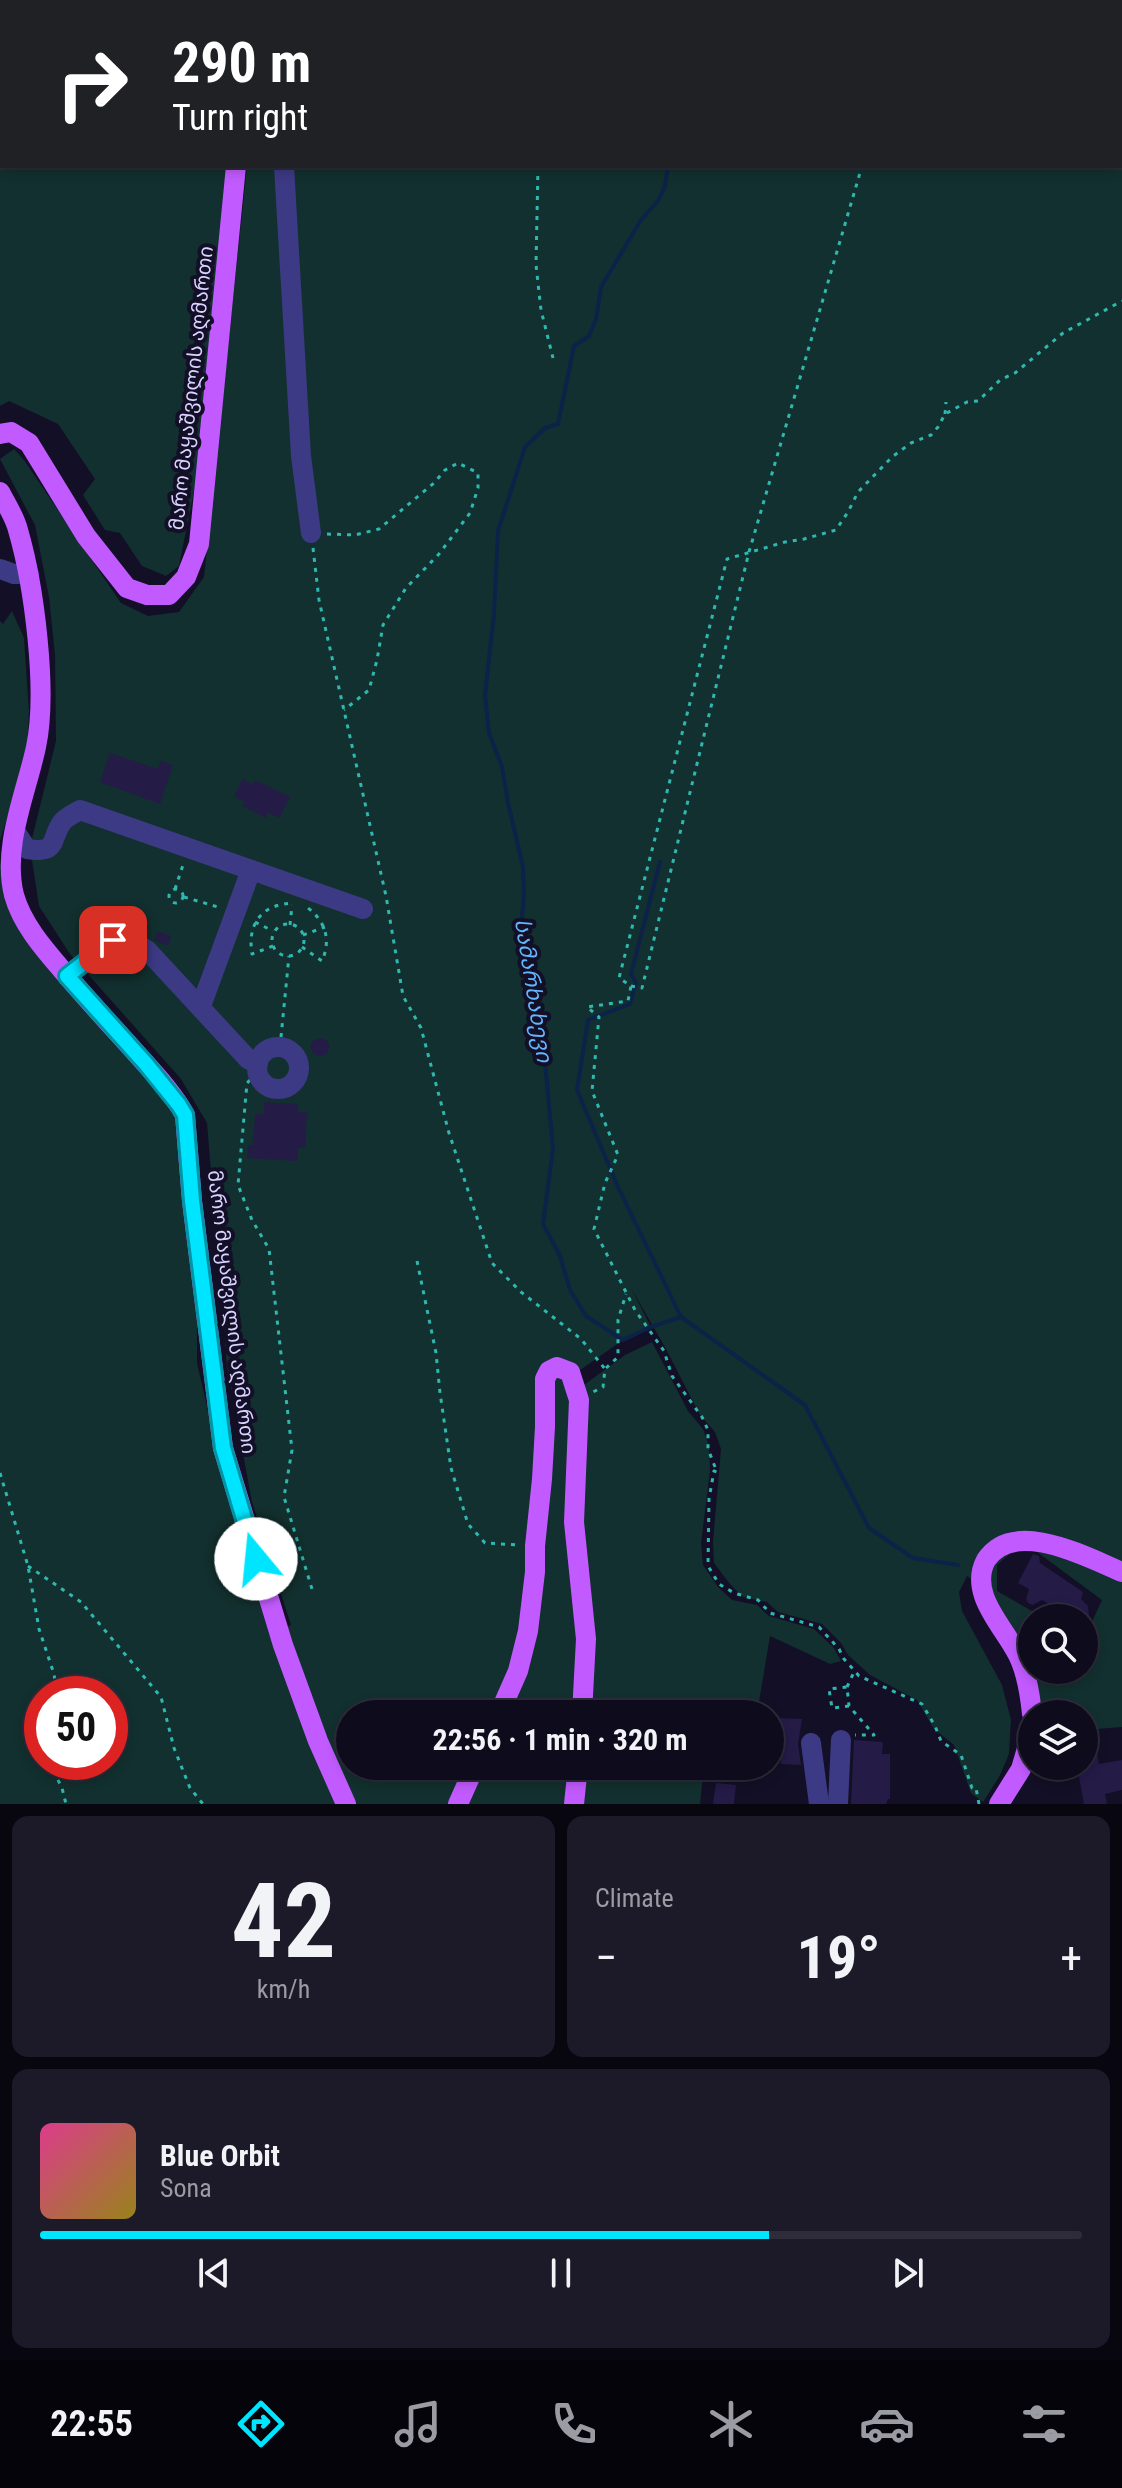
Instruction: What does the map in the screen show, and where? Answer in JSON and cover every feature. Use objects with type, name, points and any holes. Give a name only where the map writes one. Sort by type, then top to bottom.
[{"type":"main road","name":"მარო მაყაშვილის აღმართი","points":[[0,434],[11,432],[29,443],[86,536],[127,588],[147,595],[169,595],[186,577],[199,544],[236,168]]},
{"type":"main road","name":"მარო მაყაშვილის აღმართი","points":[[0,492],[17,527],[29,574],[41,713],[37,745],[15,831],[11,876],[17,906],[30,929],[67,976],[146,1064],[185,1115],[192,1201],[223,1448],[283,1645],[318,1741],[346,1804]]},
{"type":"main road","points":[[505,1700],[518,1671],[528,1631],[545,1427],[545,1379],[549,1371],[557,1367],[570,1372],[579,1400],[574,1522],[586,1639],[583,1700]]},
{"type":"main road","points":[[1029,1700],[1023,1666],[983,1594],[981,1575],[988,1557],[995,1550],[1014,1542],[1041,1542],[1122,1572]]},
{"type":"main road","points":[[999,1804],[1018,1774]]},
{"type":"main road","points":[[458,1804],[469,1780]]},
{"type":"main road","points":[[574,1804],[577,1780]]},
{"type":"street","points":[[284,168],[301,456],[311,533]]},
{"type":"street","points":[[0,569],[14,574],[29,574]]},
{"type":"street","points":[[15,831],[27,849],[41,851],[53,845],[64,820],[80,810],[251,870],[294,897],[363,909]]},
{"type":"street","points":[[201,1006],[251,870]]},
{"type":"street","points":[[67,976],[113,940],[132,941],[147,950],[201,1006],[258,1068],[264,1084],[278,1089],[291,1085],[299,1073],[298,1060],[289,1050],[280,1047],[265,1053],[258,1068]]},
{"type":"street","points":[[838,1804],[841,1740]]},
{"type":"street","points":[[811,1743],[819,1804]]},
{"type":"path","points":[[538,168],[536,265],[541,310],[553,358]]},
{"type":"path","points":[[861,168],[749,552],[642,988],[634,986],[619,978],[727,559],[749,552],[785,541],[836,530],[858,492],[892,457],[911,443],[931,435],[945,414],[967,402],[978,401],[1000,380],[1015,373],[1063,333],[1122,301]]},
{"type":"path","points":[[945,414],[946,402]]},
{"type":"path","points":[[344,710],[369,690],[383,625],[406,588],[439,554],[470,513],[478,488],[478,473],[458,463],[445,470],[379,529],[355,535],[311,533],[319,600],[386,896],[403,996],[421,1028],[453,1146],[492,1263],[521,1292],[581,1339],[605,1369]]},
{"type":"path","points":[[175,889],[188,848]]},
{"type":"path","points":[[290,925],[294,897]]},
{"type":"path","points":[[273,946],[252,954],[252,929],[269,908],[294,897]]},
{"type":"path","points":[[302,947],[322,961],[327,940],[325,927],[307,907]]},
{"type":"path","points":[[283,925],[298,928],[303,935],[302,947],[295,955],[279,954],[273,946],[274,931],[283,925]]},
{"type":"path","points":[[303,935],[325,927]]},
{"type":"path","points":[[280,1047],[289,956]]},
{"type":"path","points":[[634,986],[628,1001],[587,1007],[598,1016],[592,1091],[618,1155],[605,1183],[594,1229],[635,1310],[664,1351],[672,1376],[708,1430],[708,1449],[717,1472],[714,1471],[709,1499],[708,1566],[719,1584],[734,1593],[758,1600],[770,1613],[819,1627],[859,1676],[922,1704],[941,1741],[961,1755],[972,1788],[976,1788],[979,1804]]},
{"type":"path","points":[[258,1068],[247,1083],[238,1185],[252,1220],[269,1249],[292,1450],[284,1497],[312,1589]]},
{"type":"path","points":[[417,1261],[436,1353],[451,1468],[468,1524],[485,1543],[535,1546]]},
{"type":"path","points":[[579,1400],[603,1387],[605,1369],[618,1357],[618,1320],[626,1294]]},
{"type":"path","points":[[0,1473],[28,1566],[39,1629],[54,1676]]},
{"type":"path","points":[[28,1566],[81,1602],[161,1697],[174,1748],[190,1788],[203,1804]]},
{"type":"path","points":[[847,1687],[829,1689],[832,1708],[849,1706],[847,1687],[855,1671]]},
{"type":"path","points":[[58,1780],[66,1804]]},
{"type":"green space","points":[[0,168],[231,168],[200,461],[179,566],[166,576],[142,566],[120,533],[105,530],[83,495],[95,479],[58,424],[9,401],[0,406]]},
{"type":"green space","points":[[247,168],[1122,168],[1122,1727],[1098,1729],[1098,1700],[1026,1700],[1020,1684],[1098,1684],[1098,1609],[1102,1600],[1037,1552],[1016,1548],[997,1565],[997,1591],[1020,1604],[1018,1679],[981,1585],[967,1576],[959,1592],[962,1611],[1002,1685],[1011,1720],[1009,1754],[983,1802],[971,1793],[954,1745],[934,1729],[917,1700],[870,1675],[822,1624],[778,1612],[767,1602],[743,1597],[714,1563],[721,1449],[715,1432],[700,1415],[631,1288],[651,1327],[623,1340],[573,1375],[577,1390],[625,1355],[652,1342],[688,1411],[703,1429],[709,1446],[710,1471],[701,1543],[703,1565],[718,1587],[732,1600],[757,1605],[769,1616],[814,1629],[834,1648],[841,1661],[830,1664],[770,1636],[759,1700],[336,1700],[336,1780],[577,1780],[574,1804],[0,1804],[0,857],[14,912],[177,1114],[197,1299],[197,1363],[228,1497],[270,1637],[291,1625],[252,1502],[227,1367],[207,1123],[181,1079],[70,954],[39,906],[30,847],[56,741],[55,655],[49,597],[35,525],[0,459],[14,449],[24,460],[121,603],[148,616],[179,612],[204,577]]},
{"type":"green space","points":[[12,611],[24,638],[29,712],[27,752],[0,841],[0,621],[3,624]]},
{"type":"green space","points":[[581,1780],[703,1780],[700,1804],[578,1804]]},
{"type":"building","points":[[110,753],[158,769],[160,761],[173,765],[160,804],[100,782]]},
{"type":"building","points":[[243,779],[253,784],[255,780],[290,797],[279,818],[268,812],[266,818],[242,806],[245,802],[234,796]]},
{"type":"building","points":[[123,909],[137,914],[132,928],[118,927]]},
{"type":"building","points":[[157,931],[171,936],[168,946],[155,940]]},
{"type":"building","points":[[316,1038],[324,1038],[329,1047],[327,1054],[316,1056],[311,1051],[311,1043]]},
{"type":"building","points":[[264,1102],[298,1104],[298,1112],[307,1112],[305,1148],[298,1147],[297,1161],[247,1158],[248,1145],[253,1145],[255,1114],[264,1114]]},
{"type":"building","points":[[1033,1554],[1039,1556],[1040,1563],[1083,1592],[1081,1599],[1086,1604],[1049,1604],[1042,1600],[1030,1604],[1026,1599],[1029,1589],[1018,1583]]},
{"type":"building","points":[[784,1718],[802,1719],[798,1744],[801,1765],[784,1764]]},
{"type":"building","points":[[854,1740],[883,1742],[882,1754],[890,1754],[890,1799],[886,1804],[851,1804]]},
{"type":"building","points":[[1098,1759],[1099,1764],[1122,1760],[1122,1790],[1105,1794],[1107,1804],[1084,1804],[1080,1780],[1098,1780]]},
{"type":"building","points":[[716,1783],[736,1785],[734,1804],[713,1804]]},
{"type":"waterway","name":"სამარხახევი","points":[[668,168],[665,186],[658,201],[641,220],[601,287],[596,319],[589,336],[574,346],[558,424],[545,428],[525,447],[498,531],[494,614],[485,695],[489,733],[502,767],[523,867],[521,928],[535,968],[533,991],[545,1062],[553,1149],[543,1224],[560,1256],[570,1290],[586,1316],[623,1340],[681,1317],[805,1405],[869,1528],[913,1558],[958,1565]]},
{"type":"waterway","points":[[660,862],[631,974],[636,983],[630,1004],[588,1020],[577,1090],[618,1187],[681,1317]]},
{"type":"route","points":[[113,940],[67,976],[146,1064],[185,1115],[192,1201],[223,1448],[256,1559]]}]
